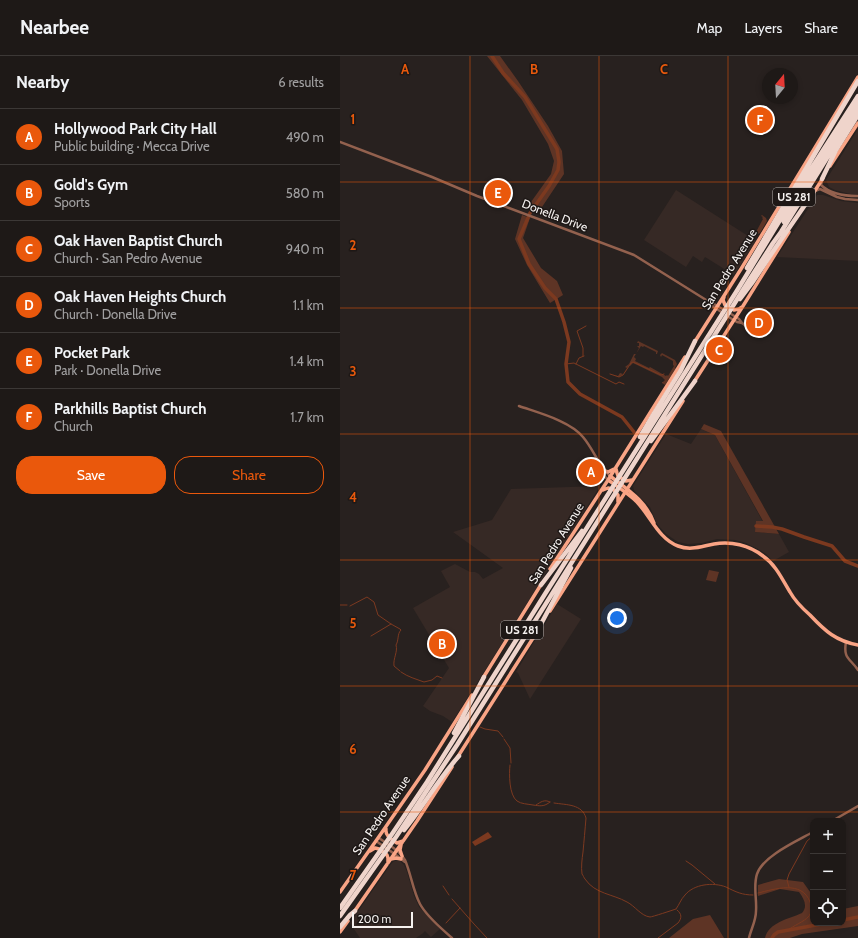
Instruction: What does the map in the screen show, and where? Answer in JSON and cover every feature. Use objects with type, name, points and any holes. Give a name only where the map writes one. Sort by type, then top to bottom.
[{"type":"highway","points":[[831,120],[847,101],[858,83]]},
{"type":"highway","points":[[715,324],[729,298],[858,83]]},
{"type":"highway","name":"US 281","points":[[340,908],[395,835],[457,745],[613,497],[624,473],[625,466],[779,224],[811,169],[858,96]]},
{"type":"highway","points":[[773,242],[807,183],[858,102]]},
{"type":"highway","name":"US 281","points":[[395,835],[608,494],[624,473],[773,242],[781,232],[858,108]]},
{"type":"highway","points":[[822,179],[836,150],[858,115]]},
{"type":"highway","points":[[734,303],[740,300],[807,202]]},
{"type":"highway","points":[[625,466],[696,342]]},
{"type":"highway","points":[[624,473],[695,381]]},
{"type":"highway","points":[[541,585],[593,518]]},
{"type":"highway","points":[[534,637],[591,532]]},
{"type":"highway","points":[[427,782],[484,676]]},
{"type":"highway","points":[[395,835],[403,830],[416,814],[440,779],[459,756]]},
{"type":"highway","name":"US 281","points":[[340,916],[380,855]]},
{"type":"highway","points":[[340,927],[355,911]]},
{"type":"main road","name":"San Pedro Avenue","points":[[340,892],[387,826],[424,770],[575,531],[719,308],[725,294],[858,77]]},
{"type":"main road","points":[[340,932],[437,791],[858,123]]},
{"type":"main road","points":[[725,294],[723,300],[725,305],[734,310],[743,306]]},
{"type":"main road","points":[[616,467],[618,476],[626,481],[633,479]]},
{"type":"main road","points":[[605,471],[611,471],[616,467]]},
{"type":"main road","points":[[609,478],[633,496],[640,499],[647,508],[655,526],[660,532],[671,542],[682,548],[695,549],[714,544],[728,543],[741,545],[758,552],[769,560],[775,567],[797,602],[814,620],[830,634],[846,642],[858,645]]},
{"type":"main road","points":[[633,479],[631,487],[633,496]]},
{"type":"main road","points":[[600,492],[608,488],[613,490],[618,495],[619,502]]},
{"type":"main road","points":[[619,502],[626,497],[633,496]]},
{"type":"main road","points":[[387,826],[387,836],[397,843],[403,842]]},
{"type":"main road","points":[[390,860],[402,858],[400,849],[403,842]]},
{"type":"main road","points":[[369,851],[375,848],[379,849],[387,855],[388,864]]},
{"type":"street","name":"Donella Drive","points":[[340,142],[634,255],[711,303],[712,306],[719,308],[746,326]]},
{"type":"street","points":[[822,179],[822,185],[824,188],[839,194],[855,197],[858,200]]},
{"type":"street","points":[[814,191],[820,189],[845,199],[855,197]]},
{"type":"street","points":[[519,406],[560,421],[578,431],[609,478]]},
{"type":"street","points":[[599,464],[602,473],[609,478]]},
{"type":"street","points":[[846,642],[846,656],[858,670]]},
{"type":"street","points":[[837,818],[858,806]]},
{"type":"street","points":[[749,938],[755,920],[756,878],[758,871],[765,861],[772,855],[810,834]]},
{"type":"street","points":[[378,839],[396,852],[406,863],[421,906],[452,938]]},
{"type":"shaded area","points":[[487,56],[500,56],[548,126],[562,151],[564,174],[538,213],[531,202],[551,174],[554,161],[548,144],[522,100]]},
{"type":"shaded area","points":[[858,129],[858,194],[850,194],[829,187],[826,180]]},
{"type":"shaded area","points":[[496,184],[506,187],[501,203],[490,199]]},
{"type":"shaded area","points":[[676,190],[756,241],[734,275],[705,257],[702,262],[693,256],[686,267],[644,240]]},
{"type":"shaded area","points":[[817,195],[823,195],[841,201],[858,203],[858,261],[777,257]]},
{"type":"shaded area","points":[[522,215],[530,218],[523,238],[541,268],[557,281],[563,295],[550,303],[527,265],[515,239]]},
{"type":"shaded area","points":[[762,215],[767,221],[758,234],[756,232],[763,219],[761,216]]},
{"type":"shaded area","points":[[638,341],[658,351],[656,354],[656,352],[641,346],[636,353],[639,348],[637,346],[639,346],[639,343],[637,343]]},
{"type":"shaded area","points":[[662,353],[675,360],[677,364],[665,385],[662,383],[665,380],[662,377],[633,363],[630,366],[630,364],[623,374],[627,368],[625,367],[629,364],[634,354],[636,354],[634,357],[636,359],[635,361],[666,376],[668,376],[674,366],[673,361],[662,355],[661,357],[660,355]]},
{"type":"shaded area","points":[[620,373],[623,374],[619,377],[610,374],[618,376]]},
{"type":"shaded area","points":[[704,424],[721,431],[779,534],[755,532],[756,521],[763,521],[715,435],[701,429]]},
{"type":"shaded area","points":[[701,429],[715,435],[763,522],[755,532],[779,534],[789,552],[773,561],[758,549],[746,543],[735,540],[717,539],[702,543],[688,544],[678,542],[666,534],[657,524],[650,507],[637,494],[633,486],[666,434],[691,444]]},
{"type":"shaded area","points":[[600,486],[452,722],[423,706],[449,668],[413,608],[450,587],[441,571],[455,564],[470,572],[479,574],[483,579],[503,568],[453,532],[492,520],[511,489]]},
{"type":"shaded area","points":[[709,570],[719,572],[716,582],[706,580]]},
{"type":"shaded area","points":[[557,604],[581,619],[530,699],[518,673],[516,672]]},
{"type":"shaded area","points":[[488,832],[492,837],[475,846],[472,842]]},
{"type":"shaded area","points":[[397,860],[404,865],[419,907],[440,929],[431,937],[425,931],[416,938],[360,938],[350,923],[391,864]]},
{"type":"shaded area","points":[[779,879],[803,882],[810,892],[810,926],[846,926],[846,908],[858,906],[858,926],[802,934],[790,938],[765,938],[767,933],[775,925],[802,913],[805,905],[799,892],[780,889],[758,896],[758,885]]},
{"type":"shaded area","points":[[710,915],[724,938],[669,938],[693,919]]},
{"type":"waterway","points":[[492,56],[503,73],[525,97],[557,149],[559,162],[558,170],[530,213],[519,239],[529,264],[545,288],[556,299],[564,322],[569,342],[566,364],[568,382],[580,394],[622,417],[634,432]]},
{"type":"waterway","points":[[583,356],[583,348],[577,331],[586,326]]},
{"type":"waterway","points":[[576,364],[579,358],[584,356]]},
{"type":"waterway","points":[[610,374],[619,377],[623,375],[633,362],[661,375],[664,374]]},
{"type":"waterway","points":[[566,364],[574,363],[616,384],[619,382],[624,384]]},
{"type":"waterway","points":[[756,526],[782,529],[832,546],[845,561],[858,566]]},
{"type":"waterway","points":[[350,606],[367,597],[374,602],[378,615],[401,630],[396,645],[394,663],[394,666],[400,671]]},
{"type":"waterway","points":[[340,605],[347,605]]},
{"type":"waterway","points":[[371,636],[391,624]]},
{"type":"waterway","points":[[401,672],[409,677],[424,682],[432,680],[437,676],[442,678]]},
{"type":"waterway","points":[[480,727],[498,731],[503,737]]},
{"type":"waterway","points":[[504,739],[510,748],[511,763]]},
{"type":"waterway","points":[[510,765],[511,789],[512,794],[517,801],[540,806],[546,805],[550,802]]},
{"type":"waterway","points":[[536,805],[544,801],[550,802]]},
{"type":"waterway","points":[[554,803],[573,806],[584,813],[586,818],[582,874],[589,884],[599,891],[622,899],[647,916],[652,917],[676,909],[682,898],[689,891],[698,886],[710,884],[721,885],[739,893],[753,895]]},
{"type":"waterway","points":[[789,887],[787,880],[789,874],[807,841],[810,838]]},
{"type":"waterway","points":[[686,861],[715,884]]},
{"type":"waterway","points":[[443,886],[449,895]]},
{"type":"waterway","points":[[758,893],[780,888],[795,888],[806,895],[811,906],[810,914],[804,920],[788,930]]},
{"type":"waterway","points":[[452,899],[487,938]]},
{"type":"waterway","points":[[446,923],[460,908]]},
{"type":"waterway","points":[[658,938],[678,923],[681,915],[677,910]]},
{"type":"waterway","points":[[846,919],[858,917]]},
{"type":"waterway","points":[[772,938],[778,932],[811,926]]},
{"type":"place","name":"Parkhills Baptist Church","points":[[760,120]]},
{"type":"place","name":"Pocket Park","points":[[498,193]]},
{"type":"place","name":"Oak Haven Heights Church","points":[[759,323]]},
{"type":"place","name":"Oak Haven Baptist Church","points":[[719,350]]},
{"type":"place","name":"Hollywood Park City Hall","points":[[591,472]]},
{"type":"place","name":"Gold's Gym","points":[[442,644]]}]
